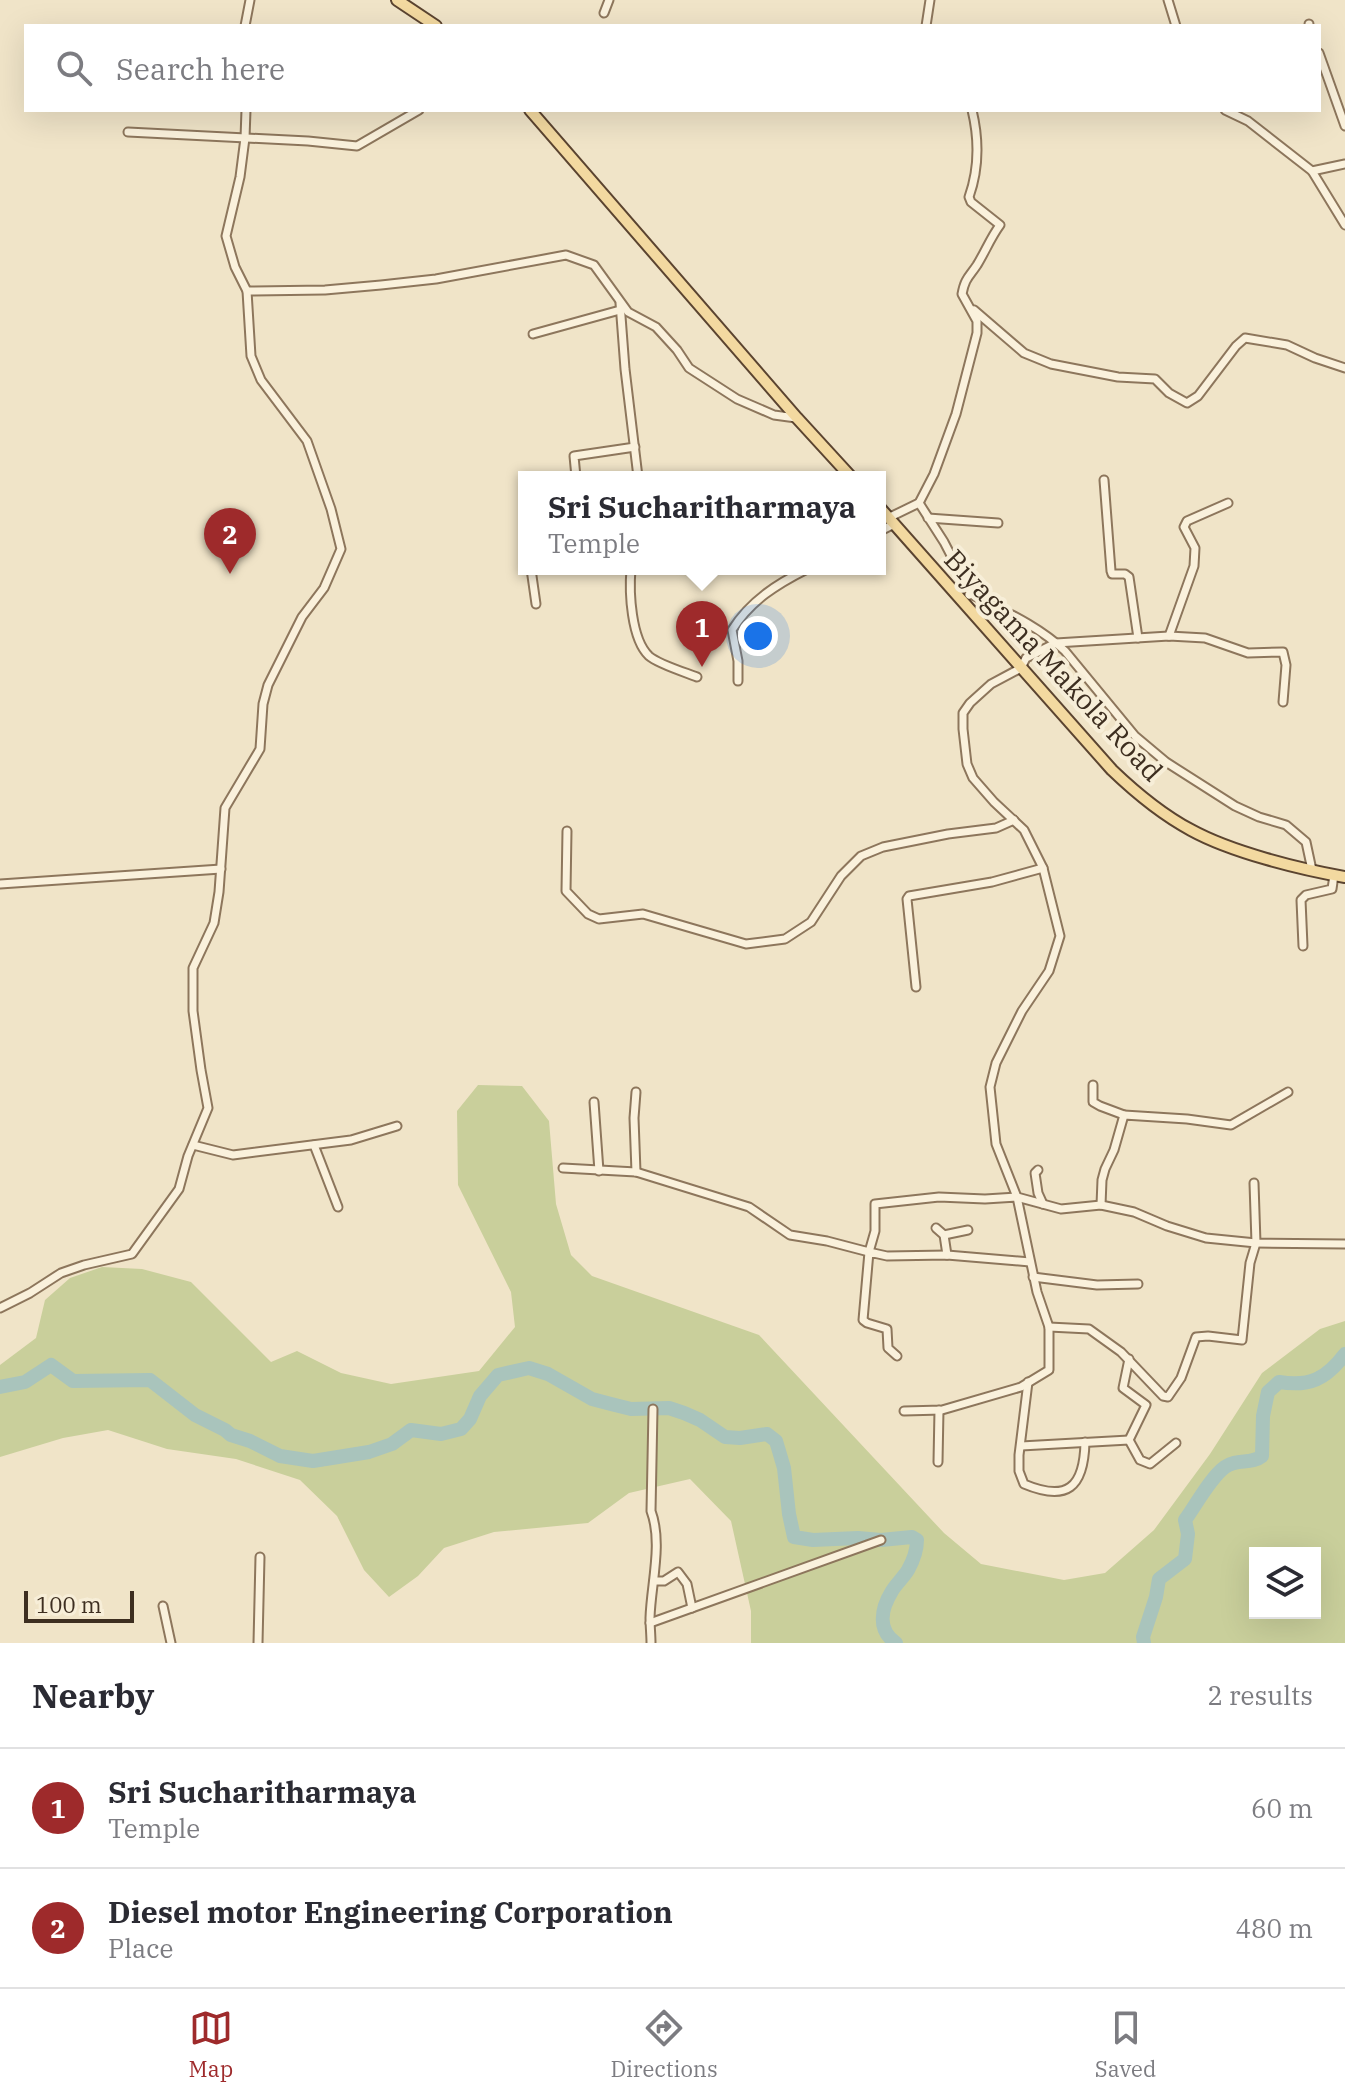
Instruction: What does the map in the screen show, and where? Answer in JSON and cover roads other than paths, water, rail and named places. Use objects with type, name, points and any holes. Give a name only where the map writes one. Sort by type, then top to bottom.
[{"type":"main road","points":[[397,0],[433,24]]},
{"type":"main road","points":[[532,112],[846,471]]},
{"type":"main road","name":"Biyagama Makola Road","points":[[886,515],[1112,770],[1148,803],[1192,830],[1230,847],[1340,876]]},
{"type":"street","points":[[245,24],[250,0]]},
{"type":"street","points":[[604,13],[609,0]]},
{"type":"street","points":[[926,24],[930,0]]},
{"type":"street","points":[[1168,0],[1175,24]]},
{"type":"street","points":[[1321,59],[1345,126]]},
{"type":"street","points":[[0,1308],[61,1273],[132,1254],[179,1189],[208,1108],[193,1011],[193,968],[214,923],[225,808],[260,749],[263,704],[268,685],[302,617],[324,588],[341,549],[314,456],[307,441],[256,371],[249,346],[247,291],[235,267],[226,236],[240,177],[246,112]]},
{"type":"street","points":[[128,132],[357,146],[416,112]]},
{"type":"street","points":[[972,112],[977,132],[975,178],[969,197],[1000,225],[976,266],[965,278],[962,294],[972,308],[1024,353],[1051,364],[1118,377],[1155,379],[1169,393],[1187,403],[1198,396],[1245,338],[1287,345],[1345,368]]},
{"type":"street","points":[[1229,112],[1248,121],[1312,171],[1345,225]]},
{"type":"street","points":[[1312,171],[1345,164]]},
{"type":"street","points":[[247,291],[325,290],[436,279],[566,255],[594,265],[620,306],[656,327],[689,368],[737,399],[774,415],[797,418]]},
{"type":"street","points":[[533,334],[620,306]]},
{"type":"street","points":[[620,306],[637,471]]},
{"type":"street","points":[[886,526],[919,503],[934,474],[956,414],[977,333],[972,308]]},
{"type":"street","points":[[575,471],[574,456],[635,447]]},
{"type":"street","points":[[1104,480],[1111,571],[1112,574],[1129,577],[1138,638]]},
{"type":"street","points":[[919,503],[971,594],[1029,623],[1056,643],[1135,736],[1166,762],[1235,806],[1286,825],[1306,842],[1312,870]]},
{"type":"street","points":[[1169,636],[1194,566],[1195,548],[1185,524],[1228,503]]},
{"type":"street","points":[[928,518],[998,523]]},
{"type":"street","points":[[532,575],[536,604]]},
{"type":"street","points":[[630,575],[637,639],[650,657],[697,677]]},
{"type":"street","points":[[738,681],[732,630],[740,617],[776,585],[795,575]]},
{"type":"street","points":[[961,601],[971,594]]},
{"type":"street","points":[[904,1411],[939,1410],[1021,1387],[1049,1370],[1049,1327],[1033,1277],[1017,1197],[996,1144],[990,1087],[996,1063],[1022,1011],[1049,971],[1060,936],[1043,868],[1024,830],[973,778],[967,764],[963,713],[991,684],[1021,668],[1026,658],[1056,643],[1169,636],[1205,638],[1248,653],[1283,652],[1286,665],[1283,702]]},
{"type":"street","points":[[567,831],[566,891],[588,914],[599,919],[643,914],[746,944],[785,939],[811,922],[841,876],[861,856],[883,847],[996,828],[1014,820]]},
{"type":"street","points":[[916,987],[909,896],[992,882],[1043,868]]},
{"type":"street","points":[[0,884],[221,869]]},
{"type":"street","points":[[1303,946],[1301,900],[1306,895],[1332,889],[1340,876]]},
{"type":"street","points":[[1093,1085],[1093,1102],[1124,1115],[1231,1125],[1288,1092]]},
{"type":"street","points":[[636,1092],[636,1172]]},
{"type":"street","points":[[594,1102],[599,1171]]},
{"type":"street","points":[[1101,1205],[1102,1180],[1124,1115]]},
{"type":"street","points":[[193,1145],[233,1155],[351,1140],[397,1126]]},
{"type":"street","points":[[314,1145],[338,1207]]},
{"type":"street","points":[[563,1168],[636,1172],[749,1207],[790,1235],[887,1256],[947,1255],[1030,1262]]},
{"type":"street","points":[[1038,1170],[1035,1173],[1043,1204]]},
{"type":"street","points":[[1049,1327],[1089,1329],[1121,1352],[1163,1396],[1168,1397],[1181,1378],[1196,1337],[1242,1340],[1250,1263],[1256,1243],[1254,1183]]},
{"type":"street","points":[[897,1356],[888,1348],[887,1329],[863,1320],[869,1252],[875,1231],[875,1204],[939,1197],[1017,1197],[1061,1209],[1101,1205],[1134,1212],[1206,1238],[1256,1243],[1345,1244]]},
{"type":"street","points":[[936,1228],[944,1235],[947,1255]]},
{"type":"street","points":[[944,1235],[968,1230]]},
{"type":"street","points":[[1033,1277],[1097,1285],[1138,1284]]},
{"type":"street","points":[[1129,1359],[1123,1388],[1146,1405],[1129,1440]]},
{"type":"street","points":[[1028,1382],[1019,1455],[1019,1471],[1024,1484],[1040,1491],[1063,1492],[1073,1485],[1082,1471],[1085,1442]]},
{"type":"street","points":[[651,1643],[655,1533],[651,1511],[653,1409]]},
{"type":"street","points":[[938,1462],[939,1410]]},
{"type":"street","points":[[1021,1446],[1129,1440]]},
{"type":"street","points":[[1129,1440],[1145,1464],[1150,1464],[1176,1443]]},
{"type":"street","points":[[650,1623],[881,1540]]},
{"type":"street","points":[[258,1643],[260,1557]]},
{"type":"street","points":[[654,1581],[664,1581],[678,1572],[687,1584],[692,1608]]},
{"type":"street","points":[[163,1606],[171,1643]]},
{"type":"waterway","points":[[1144,1643],[1159,1579],[1185,1559],[1188,1534],[1185,1520],[1225,1467],[1262,1456],[1263,1416],[1268,1392],[1279,1382],[1300,1383],[1316,1379],[1331,1370],[1345,1354]]},
{"type":"waterway","points":[[0,1387],[25,1382],[51,1365],[73,1381],[150,1380],[195,1415],[231,1435],[280,1456],[313,1461],[369,1452],[392,1444],[411,1430],[441,1434],[461,1429],[470,1419],[480,1396],[498,1375],[529,1368],[548,1374],[592,1399],[631,1409],[669,1408],[684,1413],[725,1437],[767,1434],[776,1441],[784,1468],[794,1537],[813,1540],[912,1537],[917,1540],[912,1563],[892,1591],[883,1612],[883,1626],[896,1643]]},
{"type":"place","name":"Diesel motor Engineering Corporation","points":[[230,574]]},
{"type":"place","name":"Sri Sucharitharmaya","points":[[702,667]]}]
